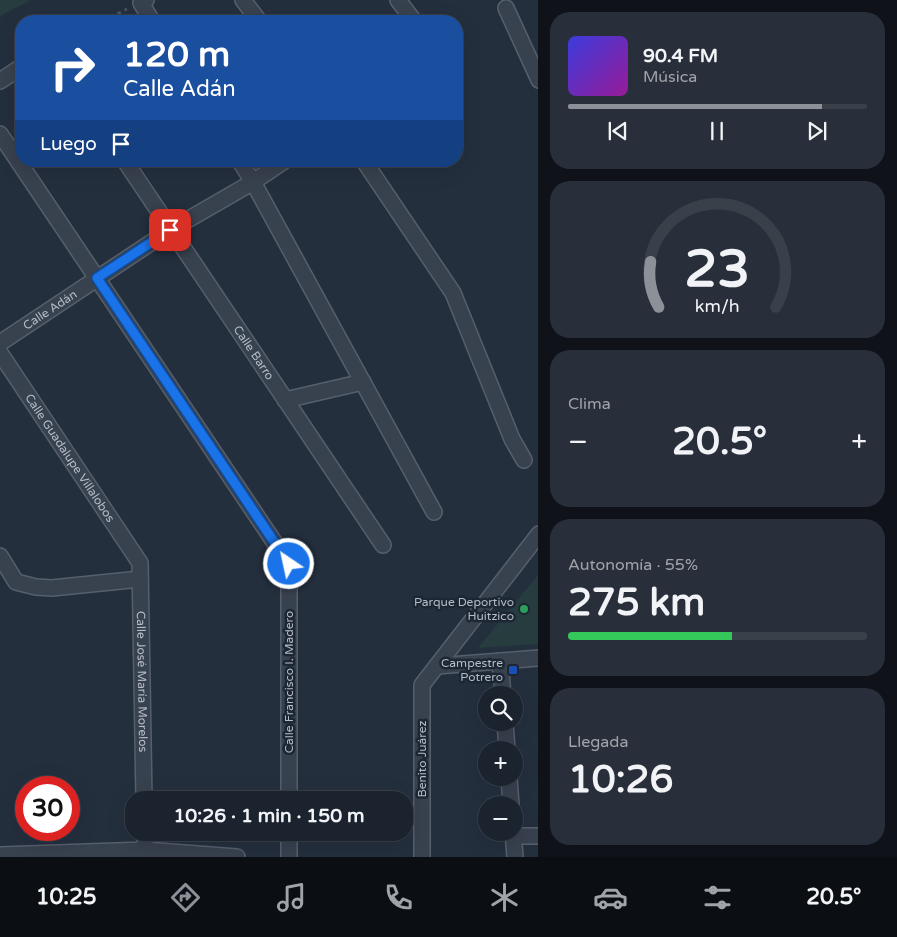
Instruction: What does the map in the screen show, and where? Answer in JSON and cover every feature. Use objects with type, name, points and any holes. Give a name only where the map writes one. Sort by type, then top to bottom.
[{"type":"street","points":[[243,0],[254,15]]},
{"type":"street","points":[[398,0],[409,15]]},
{"type":"street","points":[[143,1],[149,15]]},
{"type":"street","points":[[506,8],[538,80]]},
{"type":"street","points":[[0,81],[15,71]]},
{"type":"street","points":[[0,134],[15,156]]},
{"type":"street","points":[[22,167],[97,278]]},
{"type":"street","name":"Calle Barro","points":[[129,167],[383,545]]},
{"type":"street","points":[[244,167],[434,512]]},
{"type":"street","name":"Calle Adán","points":[[0,343],[170,230],[275,167]]},
{"type":"street","points":[[368,167],[452,293],[512,439],[524,460]]},
{"type":"street","name":"Calle Francisco I. Madero","points":[[97,278],[289,564],[289,791]]},
{"type":"street","name":"Calle Guadalupe Villalobos","points":[[0,353],[140,563]]},
{"type":"street","points":[[285,400],[363,382]]},
{"type":"street","name":"Benito Juárez","points":[[422,857],[422,684],[538,534]]},
{"type":"street","points":[[0,556],[16,582],[36,587],[52,588],[140,579]]},
{"type":"street","name":"Calle José María Morelos","points":[[140,563],[144,791]]},
{"type":"street","points":[[437,666],[538,658]]},
{"type":"street","points":[[500,661],[502,686]]},
{"type":"street","points":[[523,835],[538,836]]},
{"type":"street","points":[[145,841],[145,854]]},
{"type":"street","points":[[289,841],[289,857]]},
{"type":"street","points":[[514,841],[515,857]]},
{"type":"street","points":[[0,854],[145,854],[237,857]]},
{"type":"path","points":[[115,15],[143,1]]},
{"type":"green space","points":[[0,0],[31,0],[0,16]]},
{"type":"green space","name":"Parque Deportivo Huitzico","points":[[538,575],[538,644],[478,648]]},
{"type":"place","name":"Parque Deportivo Huitzico","points":[[524,609]]},
{"type":"place","name":"Campestre Potrero","points":[[513,670]]},
{"type":"route","points":[[170,230],[97,278],[289,564]]}]
